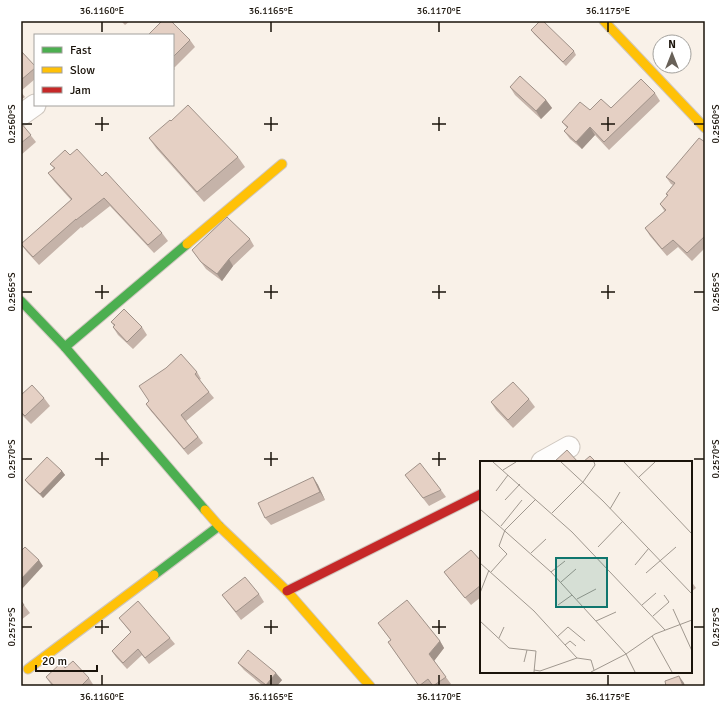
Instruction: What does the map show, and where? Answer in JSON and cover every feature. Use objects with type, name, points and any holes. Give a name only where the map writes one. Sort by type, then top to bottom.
[{"type":"street","points":[[604,21],[705,128]]},
{"type":"street","points":[[21,115],[34,106]]},
{"type":"street","points":[[65,348],[282,164]]},
{"type":"street","points":[[21,301],[65,348],[219,526],[287,591],[370,686]]},
{"type":"street","points":[[544,461],[569,447]]},
{"type":"street","points":[[287,591],[480,494]]},
{"type":"street","points":[[28,669],[219,526]]},
{"type":"building","points":[[162,21],[171,21],[190,40],[174,56],[174,34],[149,34]]},
{"type":"building","points":[[540,21],[543,21],[574,51],[563,62],[531,30]]},
{"type":"building","points":[[21,51],[34,65],[34,69],[21,80]]},
{"type":"building","points":[[520,76],[546,100],[536,111],[510,87]]},
{"type":"building","points":[[641,79],[655,93],[604,142],[590,127],[576,142],[564,131],[568,127],[562,122],[580,102],[590,110],[601,99],[611,108]]},
{"type":"building","points":[[188,105],[238,157],[197,192],[149,138],[170,120],[171,121]]},
{"type":"building","points":[[21,123],[31,135],[21,143]]},
{"type":"building","points":[[699,138],[705,142],[705,236],[687,253],[673,240],[662,249],[645,228],[666,210],[660,204],[668,195],[666,194],[675,183],[666,177]]},
{"type":"building","points":[[77,149],[102,176],[106,172],[162,233],[148,245],[104,198],[76,219],[33,257],[21,244],[72,199],[48,173],[55,168],[50,164],[65,150],[70,155]]},
{"type":"building","points":[[227,217],[250,239],[229,259],[217,274],[201,262],[192,250]]},
{"type":"building","points":[[124,309],[142,327],[127,342],[113,327],[115,325],[111,322]]},
{"type":"building","points":[[181,354],[197,372],[195,374],[209,392],[181,415],[198,437],[184,449],[146,404],[149,401],[139,386],[166,368]]},
{"type":"building","points":[[513,382],[529,399],[508,420],[491,402]]},
{"type":"building","points":[[32,385],[44,398],[25,416],[21,412],[21,395]]},
{"type":"building","points":[[567,450],[577,461],[555,461]]},
{"type":"building","points":[[590,456],[595,461],[584,461]]},
{"type":"building","points":[[47,457],[62,471],[40,494],[25,480]]},
{"type":"building","points":[[420,463],[441,490],[423,498],[405,475]]},
{"type":"building","points":[[313,477],[320,492],[265,518],[258,503]]},
{"type":"building","points":[[25,547],[39,560],[21,579],[21,551]]},
{"type":"building","points":[[471,550],[480,560],[480,586],[465,598],[444,572]]},
{"type":"building","points":[[245,577],[259,594],[236,612],[222,595]]},
{"type":"building","points":[[407,600],[440,641],[429,654],[446,677],[433,686],[428,679],[419,686],[388,642],[391,640],[378,623]]},
{"type":"building","points":[[138,601],[170,638],[145,658],[138,649],[123,663],[112,651],[131,632],[119,618]]},
{"type":"building","points":[[248,650],[276,673],[266,685],[238,663]]},
{"type":"building","points":[[73,661],[89,678],[81,686],[54,686],[46,677],[61,663],[65,668]]},
{"type":"building","points":[[679,676],[683,686],[666,686],[665,681]]},
{"type":"traffic: fast","points":[[65,347],[187,244]]},
{"type":"traffic: fast","points":[[21,301],[65,347],[205,510]]},
{"type":"traffic: fast","points":[[154,575],[219,526]]},
{"type":"traffic: slow","points":[[604,21],[705,128]]},
{"type":"traffic: slow","points":[[187,244],[282,164]]},
{"type":"traffic: slow","points":[[205,510],[219,526],[287,591],[370,686]]},
{"type":"traffic: slow","points":[[28,669],[154,575]]},
{"type":"traffic: jam","points":[[287,591],[480,494]]}]
